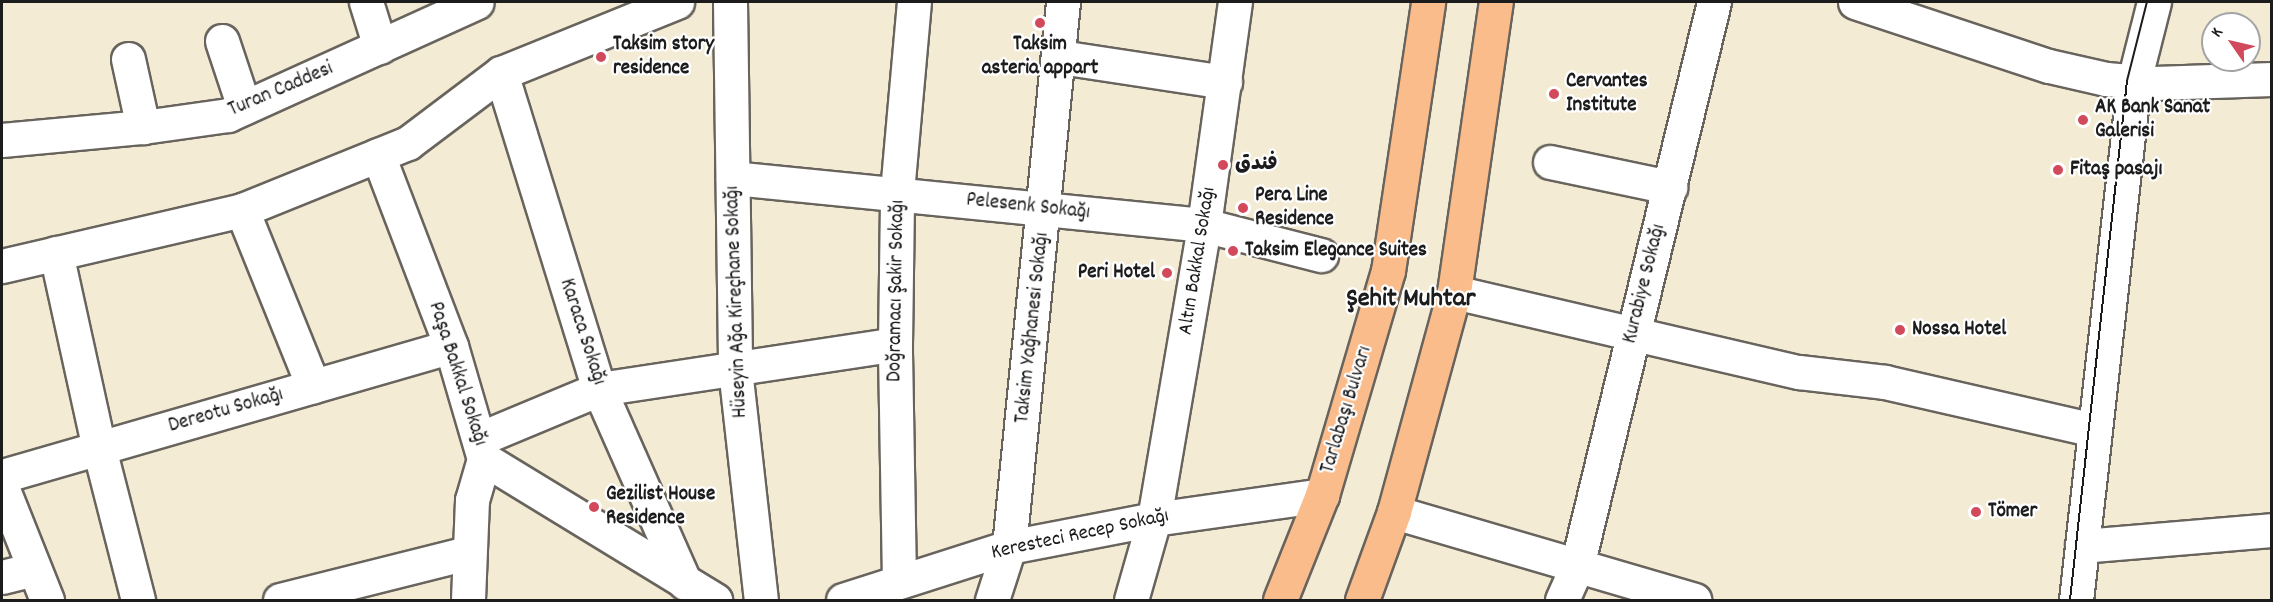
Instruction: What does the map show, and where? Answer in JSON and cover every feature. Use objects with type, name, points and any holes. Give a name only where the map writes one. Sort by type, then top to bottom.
[{"type":"main road","points":[[1417,2],[1420,39]]},
{"type":"main road","name":"Tarlabaşı Bulvarı","points":[[1280,600],[1322,495],[1388,271],[1420,39],[1428,2]]},
{"type":"main road","points":[[1362,600],[1394,512],[1454,292],[1493,38],[1496,2]]},
{"type":"main road","points":[[1493,38],[1506,2]]},
{"type":"street","points":[[366,2],[380,47]]},
{"type":"street","name":"Turan Caddesi","points":[[2,140],[143,128],[228,115],[477,2]]},
{"type":"street","points":[[2,266],[242,210],[408,143],[501,73],[677,2]]},
{"type":"street","name":"Hüseyin Ağa Kireçhane Sokağı","points":[[730,2],[735,369],[761,600]]},
{"type":"street","name":"Doğramacı Şakir Sokağı","points":[[899,580],[895,344],[897,192],[914,2]]},
{"type":"street","name":"Taksim Yağhanesi Sokağı","points":[[992,600],[1010,547],[1060,57],[1063,2]]},
{"type":"street","name":"Altın Bakkal Sokağı","points":[[1131,600],[1154,519],[1204,225],[1235,2]]},
{"type":"street","name":"Kurabiye Sokağı","points":[[1562,600],[1577,566],[1714,2]]},
{"type":"street","points":[[1855,2],[2049,66],[2131,81],[2271,79]]},
{"type":"street","points":[[2076,600],[2131,81],[2154,2]]},
{"type":"street","points":[[222,41],[244,107]]},
{"type":"street","points":[[1060,57],[1225,82]]},
{"type":"street","points":[[128,59],[143,128]]},
{"type":"street","name":"Karaca Sokağı","points":[[501,73],[599,389],[685,583]]},
{"type":"street","name":"Paşa Bakkal Sokağı","points":[[378,155],[451,346],[481,449],[472,500],[467,554],[468,600]]},
{"type":"street","points":[[1550,162],[1670,187]]},
{"type":"street","name":"Pelesenk Sokağı","points":[[733,178],[897,192],[1204,225],[1321,255]]},
{"type":"street","points":[[242,210],[313,386]]},
{"type":"street","points":[[56,253],[99,448],[138,600]]},
{"type":"street","points":[[1454,292],[1799,372],[1884,382],[2094,430]]},
{"type":"street","points":[[716,600],[685,583],[481,449],[599,389],[895,344]]},
{"type":"street","name":"Dereotu Sokağı","points":[[2,476],[451,346]]},
{"type":"street","points":[[2,487],[47,600]]},
{"type":"street","name":"Keresteci Recep Sokağı","points":[[843,600],[899,580],[1010,547],[1154,519],[1322,495]]},
{"type":"street","points":[[1394,512],[1694,600]]},
{"type":"street","points":[[2082,546],[2271,531]]},
{"type":"street","points":[[280,600],[467,554]]},
{"type":"street","points":[[2,577],[34,569]]},
{"type":"tram line","points":[[2070,600],[2127,81],[2147,2]]},
{"type":"place","name":"Taksim asteria appart","points":[[1040,23]]},
{"type":"place","name":"Taksim story residence","points":[[601,57]]},
{"type":"place","name":"Cervantes Institute","points":[[1554,94]]},
{"type":"place","name":"AK Bank Sanat Galerisi","points":[[2083,120]]},
{"type":"place","name":"فندق","points":[[1223,165]]},
{"type":"place","name":"Fitaş pasajı","points":[[2058,170]]},
{"type":"place","name":"Pera Line Residence","points":[[1243,208]]},
{"type":"place","name":"Taksim Elegance Suites","points":[[1233,251]]},
{"type":"place","name":"Peri Hotel","points":[[1167,273]]},
{"type":"place","name":"Nossa Hotel","points":[[1900,330]]},
{"type":"place","name":"Gezilist House Residence","points":[[594,507]]},
{"type":"place","name":"Tömer","points":[[1976,512]]},
{"type":"district","name":"Şehit Muhtar","points":[[1411,300]]}]
